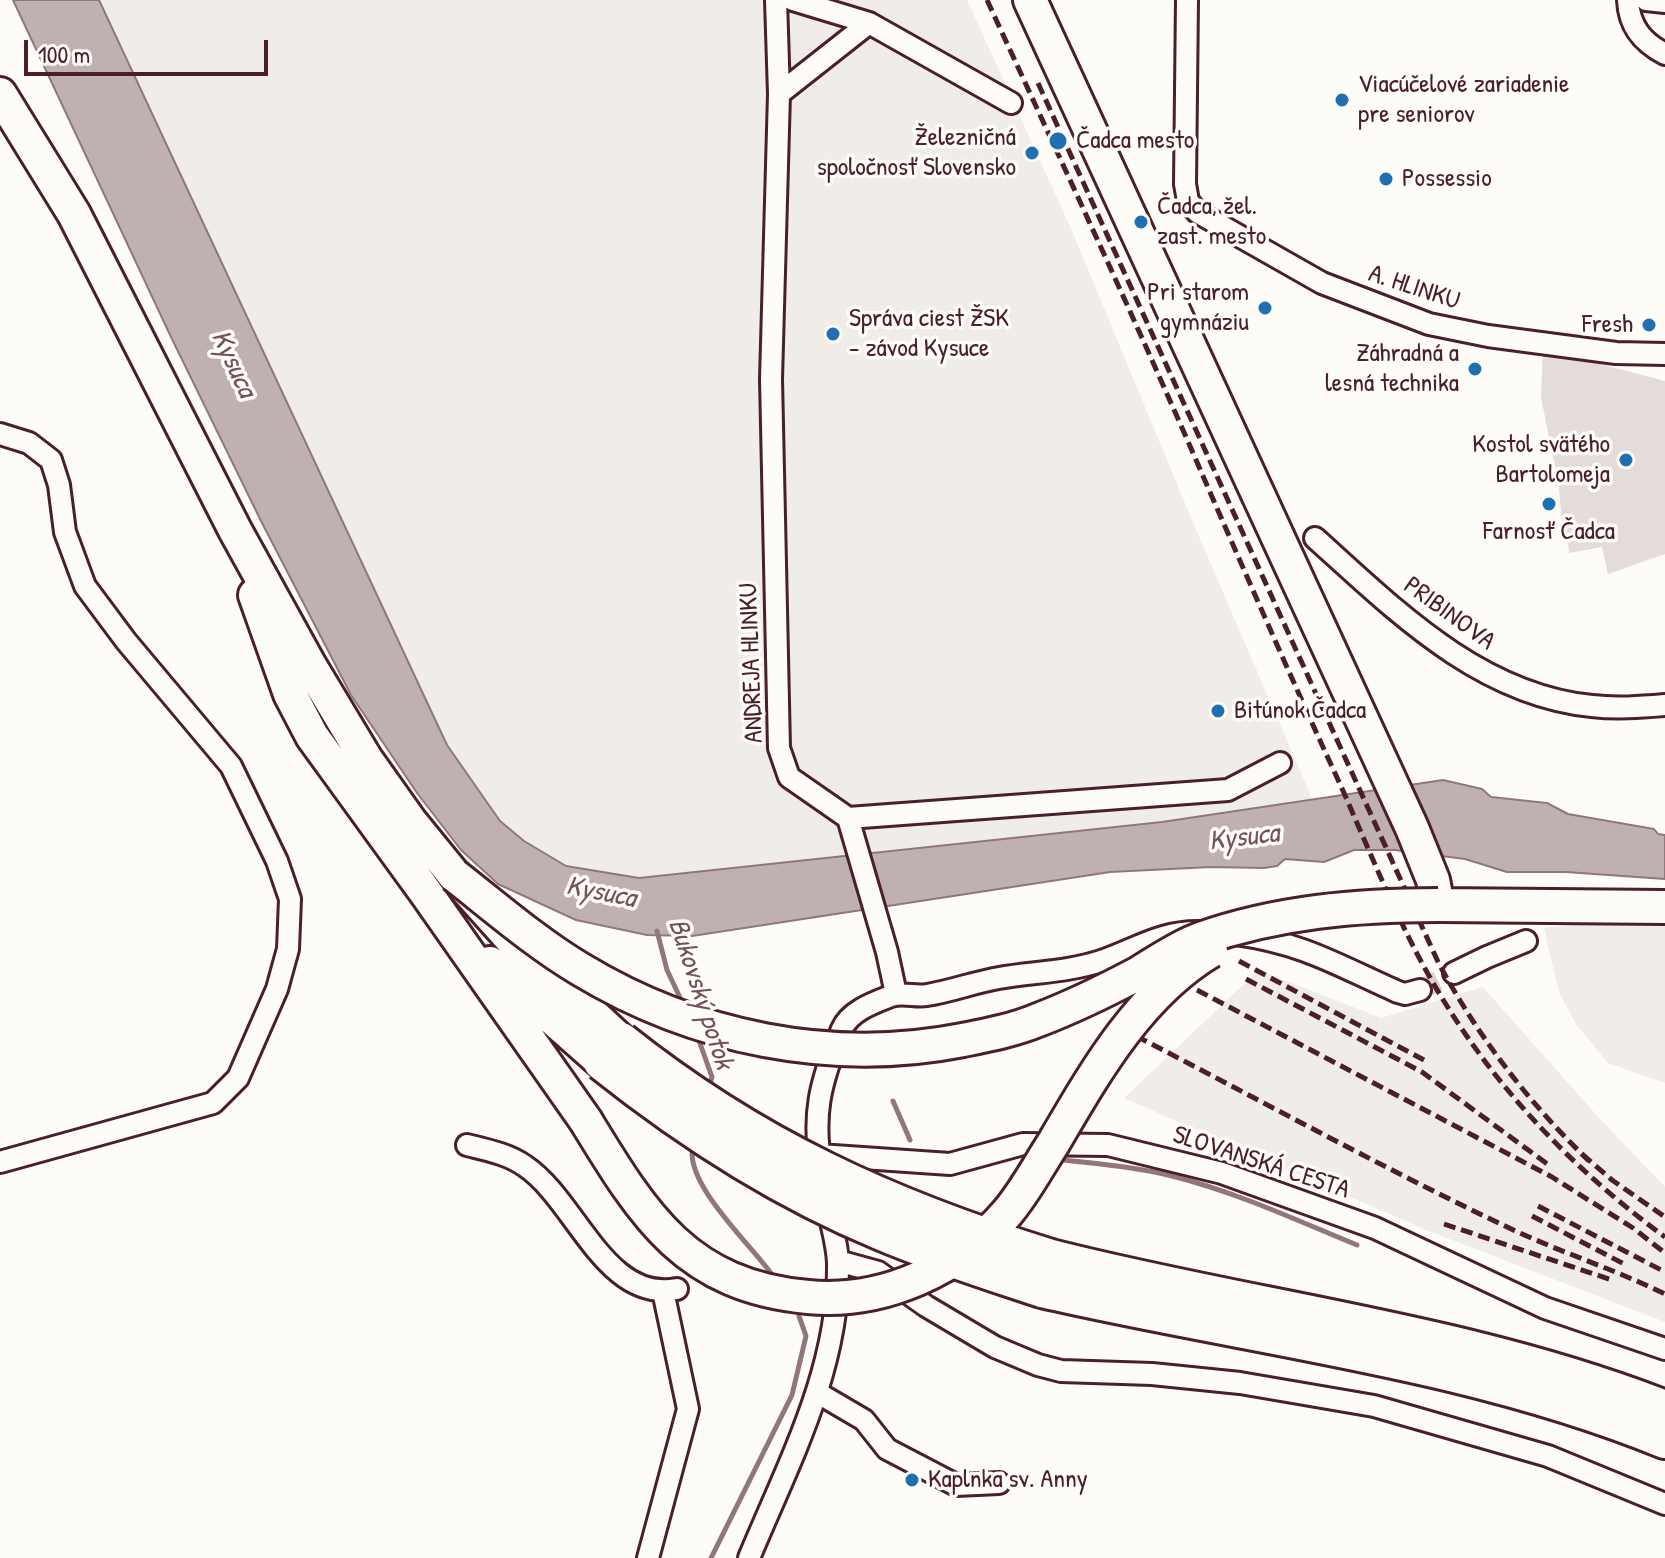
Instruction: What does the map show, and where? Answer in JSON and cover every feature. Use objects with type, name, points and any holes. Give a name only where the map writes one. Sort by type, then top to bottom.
[{"type":"highway","points":[[611,1051],[659,1071],[708,1105],[825,1172],[897,1205],[968,1232],[1046,1273],[1181,1320],[1457,1374],[1546,1397],[1665,1440]]},
{"type":"highway","points":[[1046,1273],[1188,1291],[1529,1362],[1665,1409]]},
{"type":"main road","points":[[1030,0],[1412,828],[1433,880],[1438,905]]},
{"type":"main road","points":[[0,94],[46,165],[88,239],[235,530],[366,759],[410,821],[454,875],[611,1051]]},
{"type":"main road","points":[[235,530],[290,694],[312,736],[426,893],[654,1223],[683,1250],[716,1271],[753,1287],[795,1296],[837,1298],[883,1292],[947,1264],[998,1222],[1021,1194],[1091,1080],[1144,1008],[1201,957],[1258,923]]},
{"type":"main road","points":[[454,875],[579,968],[659,1010],[751,1038],[797,1046],[844,1049],[945,1044],[1034,1022],[1115,985],[1198,940],[1316,911],[1388,905],[1665,907]]},
{"type":"main road","points":[[426,893],[494,968],[611,1051]]},
{"type":"street","name":"ANDREJA HLINKU","points":[[776,0],[779,94],[771,379],[779,748],[789,777],[850,826]]},
{"type":"street","points":[[793,0],[869,23],[1011,103]]},
{"type":"street","name":"A. HLINKU","points":[[1187,0],[1185,184],[1192,207],[1208,219],[1322,283],[1409,317],[1488,336],[1616,353],[1665,354]]},
{"type":"street","points":[[1628,0],[1631,21],[1637,32],[1665,54]]},
{"type":"street","points":[[1646,0],[1665,2]]},
{"type":"street","points":[[779,94],[869,23]]},
{"type":"street","points":[[0,434],[29,443],[51,460],[59,485],[65,532],[85,586],[126,641],[231,766],[272,848],[290,899],[288,949],[277,989],[238,1078],[213,1103],[0,1162]]},
{"type":"street","name":"PRIBINOVA","points":[[1315,538],[1416,625],[1458,657],[1495,679],[1539,695],[1589,706],[1665,705]]},
{"type":"street","points":[[896,994],[887,952],[850,826],[1228,790],[1280,763]]},
{"type":"street","points":[[749,1558],[818,1393],[837,1305],[838,1261],[819,1155],[816,1113],[827,1070],[846,1021],[874,1003],[896,994],[918,996],[995,979],[1075,968],[1104,960],[1147,940],[1191,931],[1220,932],[1285,943],[1339,963],[1398,992],[1405,994],[1420,990]]},
{"type":"street","points":[[1454,973],[1526,941]]},
{"type":"street","name":"SLOVANSKÁ CESTA","points":[[819,1155],[950,1164],[1023,1144],[1108,1145],[1222,1173],[1375,1228],[1545,1308],[1665,1349]]},
{"type":"street","points":[[467,1145],[525,1165],[559,1198],[620,1274],[638,1286],[670,1290],[688,1409],[648,1558]]},
{"type":"street","points":[[838,1261],[878,1272],[926,1306],[995,1347],[1038,1365],[1061,1371],[1152,1374],[1240,1383],[1374,1406],[1548,1456],[1665,1504]]},
{"type":"street","points":[[818,1393],[864,1420],[887,1449],[956,1485],[999,1483]]},
{"type":"shaded area","points":[[99,0],[967,0],[1072,231],[1313,801],[1162,822],[639,878],[566,866],[524,841],[500,821],[447,745]]},
{"type":"shaded area","points":[[1543,349],[1665,381],[1665,554],[1608,574],[1602,547],[1569,553],[1541,397]]},
{"type":"shaded area","points":[[1665,914],[1665,1083],[1608,1063],[1576,1024],[1559,992],[1544,928]]},
{"type":"shaded area","points":[[1259,970],[1381,1018],[1483,987],[1665,1187],[1665,1322],[1426,1230],[1124,1098]]},
{"type":"water","name":"Kysuca","points":[[13,0],[99,0],[447,745],[500,821],[524,841],[566,866],[639,878],[1162,822],[1443,780],[1482,789],[1491,797],[1547,803],[1568,814],[1654,829],[1658,834],[1665,835],[1665,879],[1566,872],[1507,872],[1465,859],[1395,850],[1354,850],[1324,862],[1285,859],[1277,866],[1264,868],[1110,872],[692,936],[647,935],[576,920],[498,884],[461,850],[417,793],[351,695],[171,337]]},
{"type":"waterway","name":"Bukovský potok","points":[[657,931],[667,970],[683,1004]]},
{"type":"waterway","name":"Bukovský potok","points":[[697,1035],[712,1077],[708,1090]]},
{"type":"waterway","points":[[893,1101],[910,1140]]},
{"type":"waterway","name":"Bukovský potok","points":[[693,1146],[693,1161],[709,1197],[776,1280]]},
{"type":"waterway","points":[[1063,1160],[1172,1176],[1266,1207],[1357,1245]]},
{"type":"waterway","name":"Bukovský potok","points":[[711,1558],[792,1395],[806,1336],[799,1316]]},
{"type":"tunnel","points":[[1420,990],[1454,973]]},
{"type":"railway","points":[[987,0],[1100,244],[1388,893],[1427,973],[1465,1033],[1514,1098],[1600,1185],[1665,1237]]},
{"type":"railway","points":[[1038,83],[1439,964],[1506,1068],[1589,1161]]},
{"type":"railway","points":[[1239,961],[1424,1060]]},
{"type":"railway","points":[[1246,979],[1422,1072],[1550,1166]]},
{"type":"railway","points":[[1197,990],[1552,1177],[1633,1228],[1665,1253]]},
{"type":"railway","points":[[1136,1036],[1457,1203],[1665,1294]]},
{"type":"railway","points":[[1582,1154],[1612,1180],[1665,1217]]},
{"type":"railway","points":[[1538,1206],[1665,1272]]},
{"type":"railway","points":[[1532,1216],[1626,1265]]},
{"type":"railway","points":[[1444,1224],[1612,1280]]},
{"type":"place","name":"Viacúčelové zariadenie pre seniorov","points":[[1342,100]]},
{"type":"place","name":"Čadca mesto","points":[[1058,141]]},
{"type":"place","name":"Železničná spoločnosť Slovensko","points":[[1032,153]]},
{"type":"place","name":"Possessio","points":[[1386,179]]},
{"type":"place","name":"Čadca, žel. zast. mesto","points":[[1141,222]]},
{"type":"place","name":"Pri starom gymnáziu","points":[[1265,308]]},
{"type":"place","name":"Fresh","points":[[1649,325]]},
{"type":"place","name":"Správa ciest ŽSK - závod Kysuce","points":[[833,334]]},
{"type":"place","name":"Záhradná a lesná technika","points":[[1475,369]]},
{"type":"place","name":"Kostol svätého Bartolomeja","points":[[1626,460]]},
{"type":"place","name":"Farnosť Čadca","points":[[1549,504]]},
{"type":"place","name":"Bitúnok Čadca","points":[[1218,711]]},
{"type":"place","name":"Kaplnka sv. Anny","points":[[912,1480]]}]
